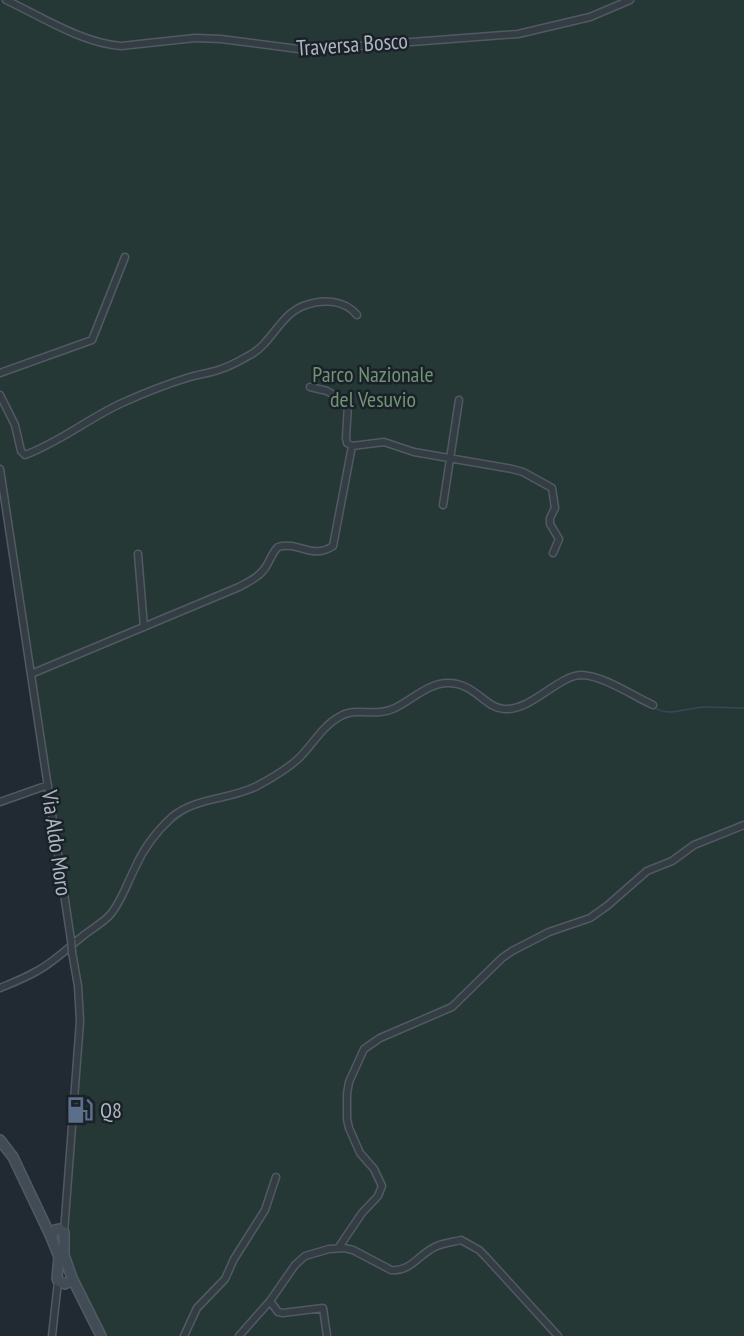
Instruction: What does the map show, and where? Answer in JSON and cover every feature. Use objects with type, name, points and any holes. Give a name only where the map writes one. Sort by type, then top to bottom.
[{"type":"main road","points":[[0,1140],[13,1157],[45,1223],[57,1232],[65,1259],[66,1282]]},
{"type":"main road","points":[[57,1232],[59,1257],[66,1282],[78,1290],[101,1336]]},
{"type":"street","name":"Traversa Bosco","points":[[6,0],[92,41],[112,46],[220,39],[306,50],[532,32],[590,17],[630,0]]},
{"type":"street","points":[[0,374],[92,340],[125,257]]},
{"type":"street","points":[[0,395],[15,425],[21,451],[25,455],[54,442],[122,403],[174,382],[219,370],[251,354],[289,314],[302,306],[334,302],[351,307],[357,315]]},
{"type":"street","points":[[310,387],[327,391],[348,404],[346,438],[347,443],[351,446]]},
{"type":"street","points":[[443,505],[459,400]]},
{"type":"street","points":[[351,446],[384,442],[414,452],[523,472],[552,488],[555,508],[550,524],[559,536],[553,553]]},
{"type":"street","points":[[31,674],[239,587],[257,577],[267,567],[278,547],[289,546],[320,552],[333,546],[351,446]]},
{"type":"street","name":"Via Aldo Moro","points":[[0,469],[78,986],[80,1021],[64,1220],[57,1232]]},
{"type":"street","points":[[138,554],[144,627]]},
{"type":"street","points":[[0,988],[38,970],[109,915],[143,851],[173,817],[202,802],[254,788],[273,775],[280,774],[299,759],[328,725],[342,714],[360,712],[371,714],[387,711],[445,682],[470,688],[493,706],[503,709],[514,708],[570,678],[581,675],[605,682],[653,705]]},
{"type":"street","points":[[0,802],[48,785]]},
{"type":"street","points":[[339,1247],[362,1213],[378,1196],[382,1186],[374,1169],[360,1153],[347,1119],[346,1094],[364,1049],[380,1038],[452,1006],[512,951],[549,932],[590,918],[647,871],[672,861],[694,845],[744,825]]},
{"type":"street","points":[[184,1336],[197,1308],[225,1279],[234,1259],[265,1210],[276,1177]]},
{"type":"street","points":[[239,1336],[305,1257],[339,1247],[353,1250],[382,1266],[397,1270],[411,1266],[436,1246],[461,1240],[479,1250],[558,1336]]},
{"type":"street","points":[[52,1336],[57,1294],[66,1282]]},
{"type":"street","points":[[270,1301],[278,1312],[283,1313],[324,1308],[327,1336]]},
{"type":"green space","name":"Parco Nazionale del Vesuvio","points":[[0,0],[744,0],[744,1336],[98,1336],[69,1271],[57,1237],[63,1216],[78,1023],[74,972],[0,477]]},
{"type":"waterway","points":[[462,683],[496,704]]},
{"type":"waterway","points":[[654,707],[665,712],[705,707],[744,708]]},
{"type":"waterway","points":[[192,809],[202,805]]},
{"type":"waterway","points":[[165,828],[188,811]]},
{"type":"place","name":"Q8","points":[[80,1110]]}]
